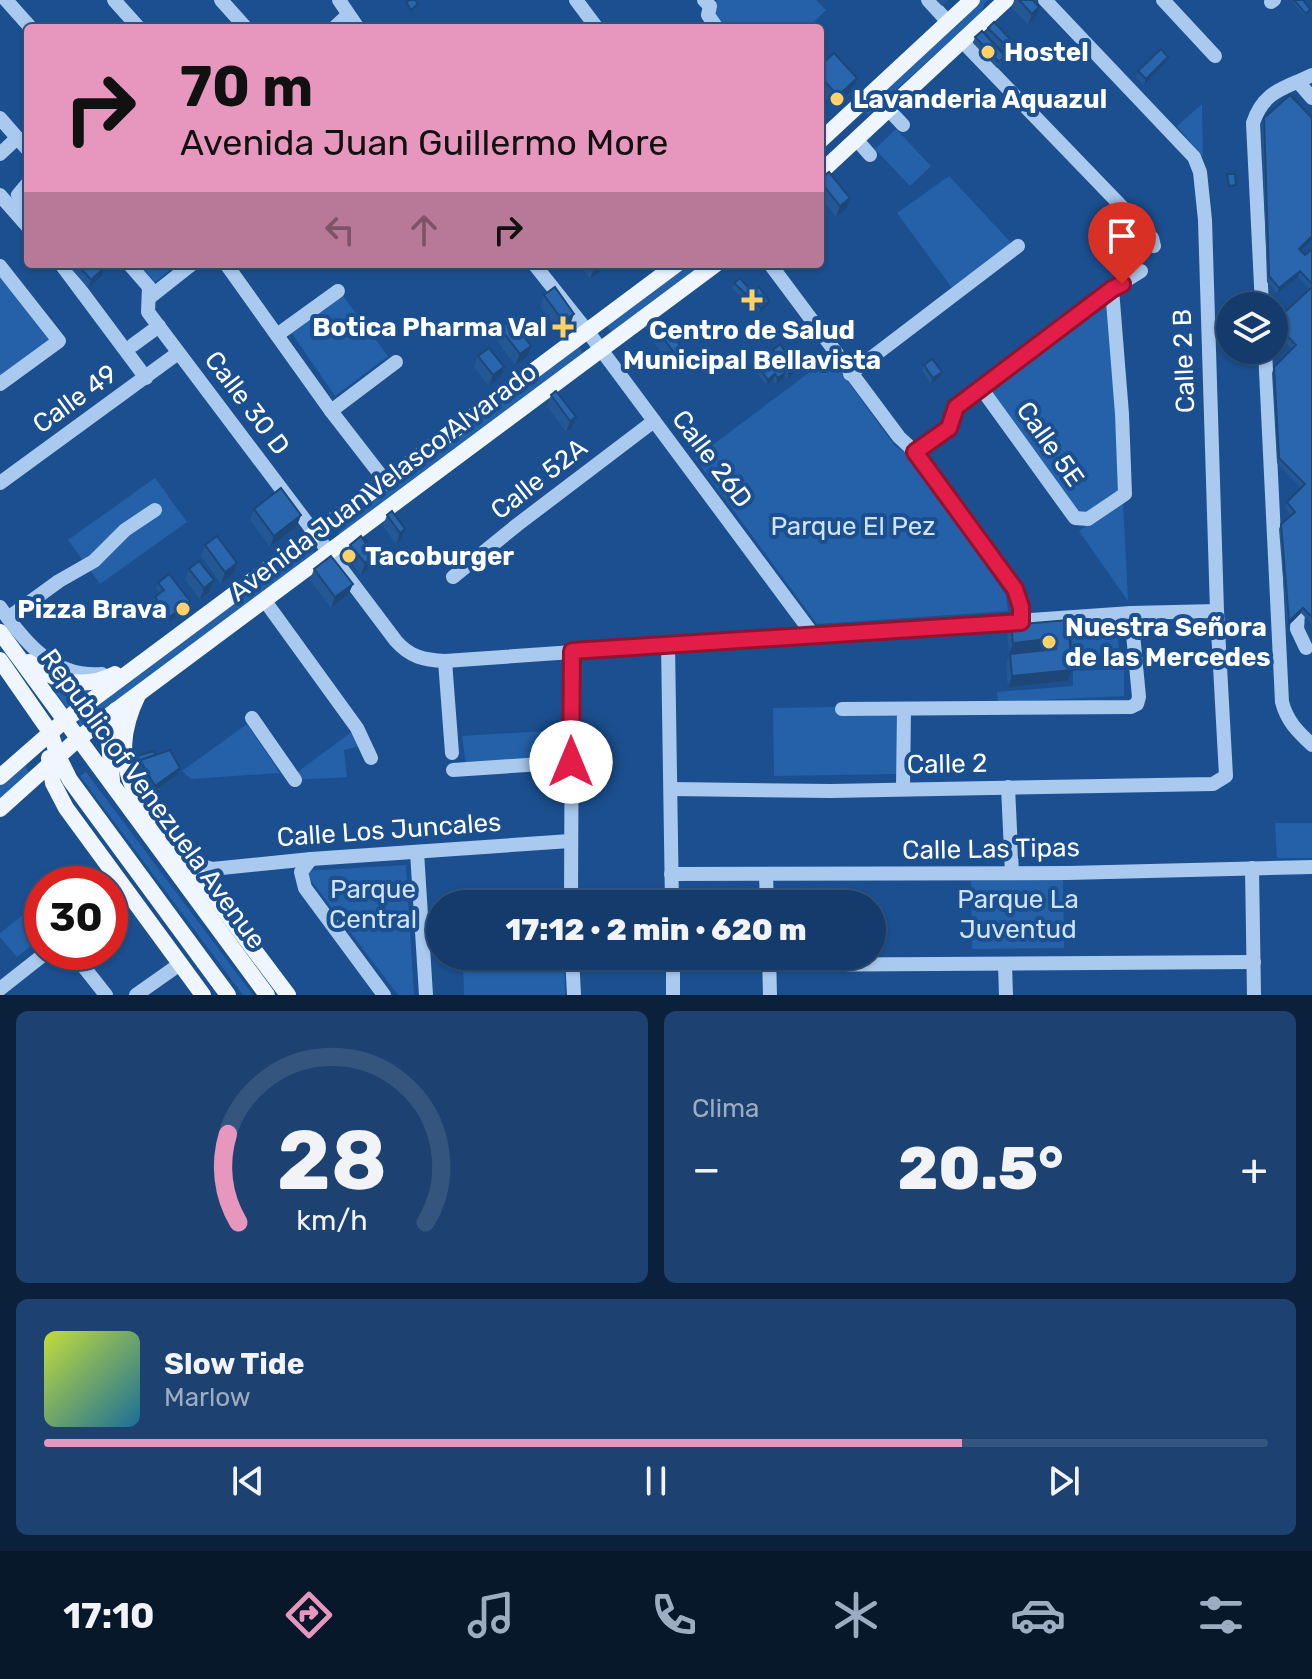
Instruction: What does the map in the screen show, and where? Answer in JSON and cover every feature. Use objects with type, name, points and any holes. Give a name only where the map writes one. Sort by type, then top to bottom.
[{"type":"main road","points":[[824,137],[972,0]]},
{"type":"main road","points":[[824,169],[1006,0]]},
{"type":"main road","points":[[850,112],[861,134]]},
{"type":"main road","name":"Avenida Juan Velasco Alvarado","points":[[0,777],[50,732],[153,653],[672,268]]},
{"type":"main road","name":"Avenida Juan Velasco Alvarado","points":[[0,809],[79,738],[138,693],[711,268]]},
{"type":"main road","points":[[4,625],[43,672],[68,681],[95,682],[122,670]]},
{"type":"main road","name":"Republic of Venezuela Avenue","points":[[4,625],[65,720],[267,995]]},
{"type":"main road","name":"Republic of Venezuela Avenue","points":[[0,660],[50,732],[53,760],[228,995]]},
{"type":"main road","points":[[138,693],[124,734],[127,777],[288,995]]},
{"type":"main road","points":[[113,786],[108,755],[116,710]]},
{"type":"main road","points":[[53,760],[53,783],[66,808],[203,995]]},
{"type":"street","points":[[6,0],[27,24]]},
{"type":"street","points":[[114,0],[135,24]]},
{"type":"street","points":[[221,0],[242,24]]},
{"type":"street","points":[[339,0],[355,24]]},
{"type":"street","points":[[576,0],[594,24]]},
{"type":"street","points":[[704,0],[710,6],[708,15],[714,24]]},
{"type":"street","points":[[928,0],[948,22]]},
{"type":"street","name":"Calle 2 B","points":[[1045,0],[1194,157],[1200,172],[1205,220],[1217,611],[1228,771],[1223,780]]},
{"type":"street","points":[[1163,0],[1215,56]]},
{"type":"street","points":[[338,24],[348,15]]},
{"type":"street","points":[[962,41],[1152,238],[1154,246]]},
{"type":"street","points":[[1261,292],[1253,123],[1259,107],[1272,93],[1312,75]]},
{"type":"street","points":[[1298,82],[1312,98]]},
{"type":"street","points":[[888,109],[903,125]]},
{"type":"street","points":[[0,118],[24,146]]},
{"type":"street","points":[[861,134],[870,155]]},
{"type":"street","points":[[0,154],[17,138]]},
{"type":"street","points":[[1270,175],[1272,211]]},
{"type":"street","points":[[0,195],[24,222]]},
{"type":"street","points":[[850,374],[1018,246]]},
{"type":"street","points":[[0,266],[59,341],[0,384]]},
{"type":"street","points":[[64,268],[146,378]]},
{"type":"street","name":"Calle 30 D","points":[[132,268],[149,287],[148,312],[404,650],[416,658],[445,661],[1131,613],[1217,611]]},
{"type":"street","points":[[149,298],[187,268]]},
{"type":"street","points":[[229,268],[386,482]]},
{"type":"street","name":"Calle 26D","points":[[537,268],[602,350],[814,636]]},
{"type":"street","points":[[773,268],[850,374],[899,437],[915,452],[1015,589],[1021,607],[1021,622]]},
{"type":"street","points":[[915,452],[949,428],[954,408],[1112,289],[1141,271]]},
{"type":"street","name":"Calle 5E","points":[[981,388],[1075,518],[1088,519],[1125,494],[1112,289]]},
{"type":"street","points":[[277,335],[338,291]]},
{"type":"street","points":[[133,345],[159,326]]},
{"type":"street","name":"Calle 49","points":[[0,483],[178,353]]},
{"type":"street","points":[[331,411],[396,362]]},
{"type":"street","points":[[1266,364],[1282,702],[1293,727],[1312,745]]},
{"type":"street","name":"Calle 52A","points":[[453,577],[654,421]]},
{"type":"street","points":[[1272,490],[1288,491]]},
{"type":"street","points":[[153,653],[122,670],[98,675],[77,674],[46,660],[4,625],[59,581],[102,556],[125,530],[155,510]]},
{"type":"street","points":[[1300,578],[1297,629],[1306,648]]},
{"type":"street","points":[[265,601],[357,728],[371,758]]},
{"type":"street","points":[[842,709],[1131,707],[1137,704],[1139,697],[1131,613]]},
{"type":"street","points":[[668,644],[672,890]]},
{"type":"street","points":[[571,890],[572,651]]},
{"type":"street","points":[[445,661],[452,753]]},
{"type":"street","points":[[903,789],[904,709]]},
{"type":"street","points":[[252,718],[295,780]]},
{"type":"street","points":[[453,770],[571,762]]},
{"type":"street","name":"Calle 2","points":[[671,789],[1213,784],[1223,780]]},
{"type":"street","points":[[1008,787],[1012,873]]},
{"type":"street","name":"Calle Los Juncales","points":[[189,862],[212,869],[570,841]]},
{"type":"street","points":[[417,852],[426,995]]},
{"type":"street","points":[[311,859],[301,872],[305,888],[384,995]]},
{"type":"street","name":"Calle Las Tipas","points":[[671,874],[1012,873],[1312,867]]},
{"type":"street","points":[[1252,868],[1254,995]]},
{"type":"street","points":[[207,886],[212,869]]},
{"type":"street","points":[[766,875],[767,890]]},
{"type":"street","points":[[886,962],[1254,962]]},
{"type":"street","points":[[136,995],[180,964]]},
{"type":"street","points":[[1005,964],[1006,995]]},
{"type":"street","points":[[0,989],[24,970]]},
{"type":"street","points":[[86,970],[106,995]]},
{"type":"street","points":[[573,970],[574,995]]},
{"type":"street","points":[[673,970],[673,995]]},
{"type":"street","points":[[769,970],[770,995]]},
{"type":"green space","points":[[718,0],[816,0],[826,10],[812,24],[718,24],[707,9]]},
{"type":"green space","points":[[977,0],[988,0],[982,12],[868,115],[863,109]]},
{"type":"green space","points":[[1202,104],[1203,157],[1177,126]]},
{"type":"green space","points":[[896,129],[931,166],[910,186],[875,149]]},
{"type":"green space","points":[[949,176],[1013,245],[955,292],[897,213]]},
{"type":"green space","points":[[143,268],[172,268],[155,282]]},
{"type":"green space","points":[[680,268],[704,268],[612,334],[606,324]]},
{"type":"green space","points":[[0,273],[52,338],[0,380]]},
{"type":"green space","points":[[343,296],[388,356],[335,396],[291,332]]},
{"type":"green space","points":[[1111,300],[1118,493],[1086,516],[1077,515],[985,391]]},
{"type":"green space","points":[[579,347],[584,356],[341,537],[338,533],[361,512],[367,502]]},
{"type":"green space","name":"Parque El Pez","points":[[830,357],[895,446],[908,454],[1006,595],[1008,611],[817,624],[695,458]]},
{"type":"green space","points":[[155,478],[187,522],[100,584],[68,540]]},
{"type":"green space","points":[[1123,501],[1128,601],[1079,531]]},
{"type":"green space","points":[[311,543],[314,552],[286,577],[81,728],[76,716]]},
{"type":"green space","points":[[1117,629],[1120,658],[1074,662],[1071,633]]},
{"type":"green space","points":[[1124,669],[1124,696],[998,702],[997,692],[1073,686],[1073,671]]},
{"type":"green space","points":[[47,682],[92,690],[68,709]]},
{"type":"green space","points":[[899,706],[900,774],[774,776],[773,708]]},
{"type":"green space","points":[[247,724],[280,773],[191,779],[182,771]]},
{"type":"green space","points":[[357,728],[363,745],[344,750],[347,777],[295,780],[292,776]]},
{"type":"green space","points":[[560,730],[562,757],[466,764],[462,736]]},
{"type":"green space","points":[[23,762],[30,774],[0,801],[0,783]]},
{"type":"green space","points":[[86,772],[253,995],[243,995],[80,776]]},
{"type":"green space","points":[[1275,823],[1312,823],[1312,858],[1277,858]]},
{"type":"green space","name":"Parque Central","points":[[406,865],[414,995],[398,995],[304,871]]},
{"type":"green space","name":"Parque La Juventud","points":[[1063,879],[1064,948],[972,949],[971,881]]},
{"type":"green space","points":[[24,914],[24,952],[17,957],[0,933]]},
{"type":"green space","points":[[463,970],[564,970],[565,995],[464,995]]},
{"type":"building","points":[[410,0],[418,4],[411,10],[406,2]]},
{"type":"building","points":[[1019,0],[1033,0],[1039,7],[1032,14]]},
{"type":"building","points":[[1294,0],[1303,0],[1310,9],[1306,14]]},
{"type":"building","points":[[994,22],[1012,41],[1006,46],[988,28]]},
{"type":"building","points":[[982,31],[1005,56],[999,62],[975,37]]},
{"type":"building","points":[[1161,49],[1168,57],[1146,79],[1138,71]]},
{"type":"building","points":[[834,53],[857,78],[838,96],[824,80],[824,62]]},
{"type":"building","points":[[1290,95],[1312,118],[1312,236],[1299,249],[1305,255],[1312,249],[1312,284],[1300,271],[1279,288],[1269,276],[1264,118]]},
{"type":"building","points":[[829,172],[850,198],[840,206],[824,186],[824,176]]},
{"type":"building","points":[[1227,174],[1235,174],[1236,185],[1229,186]]},
{"type":"building","points":[[80,268],[104,268],[91,280]]},
{"type":"building","points":[[740,278],[752,292],[759,287],[769,301],[761,308],[734,283]]},
{"type":"building","points":[[555,287],[574,314],[563,321],[544,295]]},
{"type":"building","points":[[1312,287],[1312,617],[1303,608],[1289,621],[1281,524],[1295,512],[1287,502],[1305,484],[1279,458],[1274,367],[1288,364],[1288,353],[1296,345],[1288,337],[1288,309]]},
{"type":"building","points":[[511,319],[531,346],[520,354],[500,328]]},
{"type":"building","points":[[664,323],[684,351],[677,356],[656,329]]},
{"type":"building","points":[[780,344],[796,368],[789,373],[773,350]]},
{"type":"building","points":[[489,348],[504,367],[493,375],[478,356]]},
{"type":"building","points":[[761,349],[766,356],[771,353],[785,373],[778,378],[775,374],[768,380],[751,356]]},
{"type":"building","points":[[932,359],[942,372],[933,378],[924,365]]},
{"type":"building","points":[[556,391],[576,417],[570,421],[551,395]]},
{"type":"building","points":[[281,488],[301,515],[274,536],[254,509]]},
{"type":"building","points":[[392,511],[405,529],[400,533],[387,515]]},
{"type":"building","points":[[217,536],[237,563],[225,572],[205,545]]},
{"type":"building","points":[[361,536],[375,555],[365,563],[350,545]]},
{"type":"building","points":[[331,556],[353,584],[335,597],[314,569]]},
{"type":"building","points":[[199,561],[214,580],[204,588],[189,569]]},
{"type":"building","points":[[169,574],[190,601],[170,617],[155,597],[164,590],[158,583]]},
{"type":"building","points":[[1068,620],[1072,670],[1012,676],[1010,654],[1056,649],[1055,638],[1013,643],[1011,625]]},
{"type":"building","points":[[170,750],[180,768],[155,786],[140,760]]},
{"type":"building","points":[[154,751],[155,755],[139,763],[137,756]]},
{"type":"place","name":"Hostel","points":[[988,52]]},
{"type":"place","name":"Lavanderia Aquazul","points":[[837,99]]},
{"type":"place","name":"Centro de Salud Municipal Bellavista","points":[[752,300]]},
{"type":"place","name":"Botica Pharma Val","points":[[563,327]]},
{"type":"place","name":"Tacoburger","points":[[349,556]]},
{"type":"place","name":"Pizza Brava","points":[[183,609]]},
{"type":"place","name":"Nuestra Señora de las Mercedes","points":[[1049,642]]},
{"type":"route","points":[[571,762],[572,651],[1021,622],[1021,607],[1015,589],[915,452],[949,428],[954,408],[1122,284]]}]
